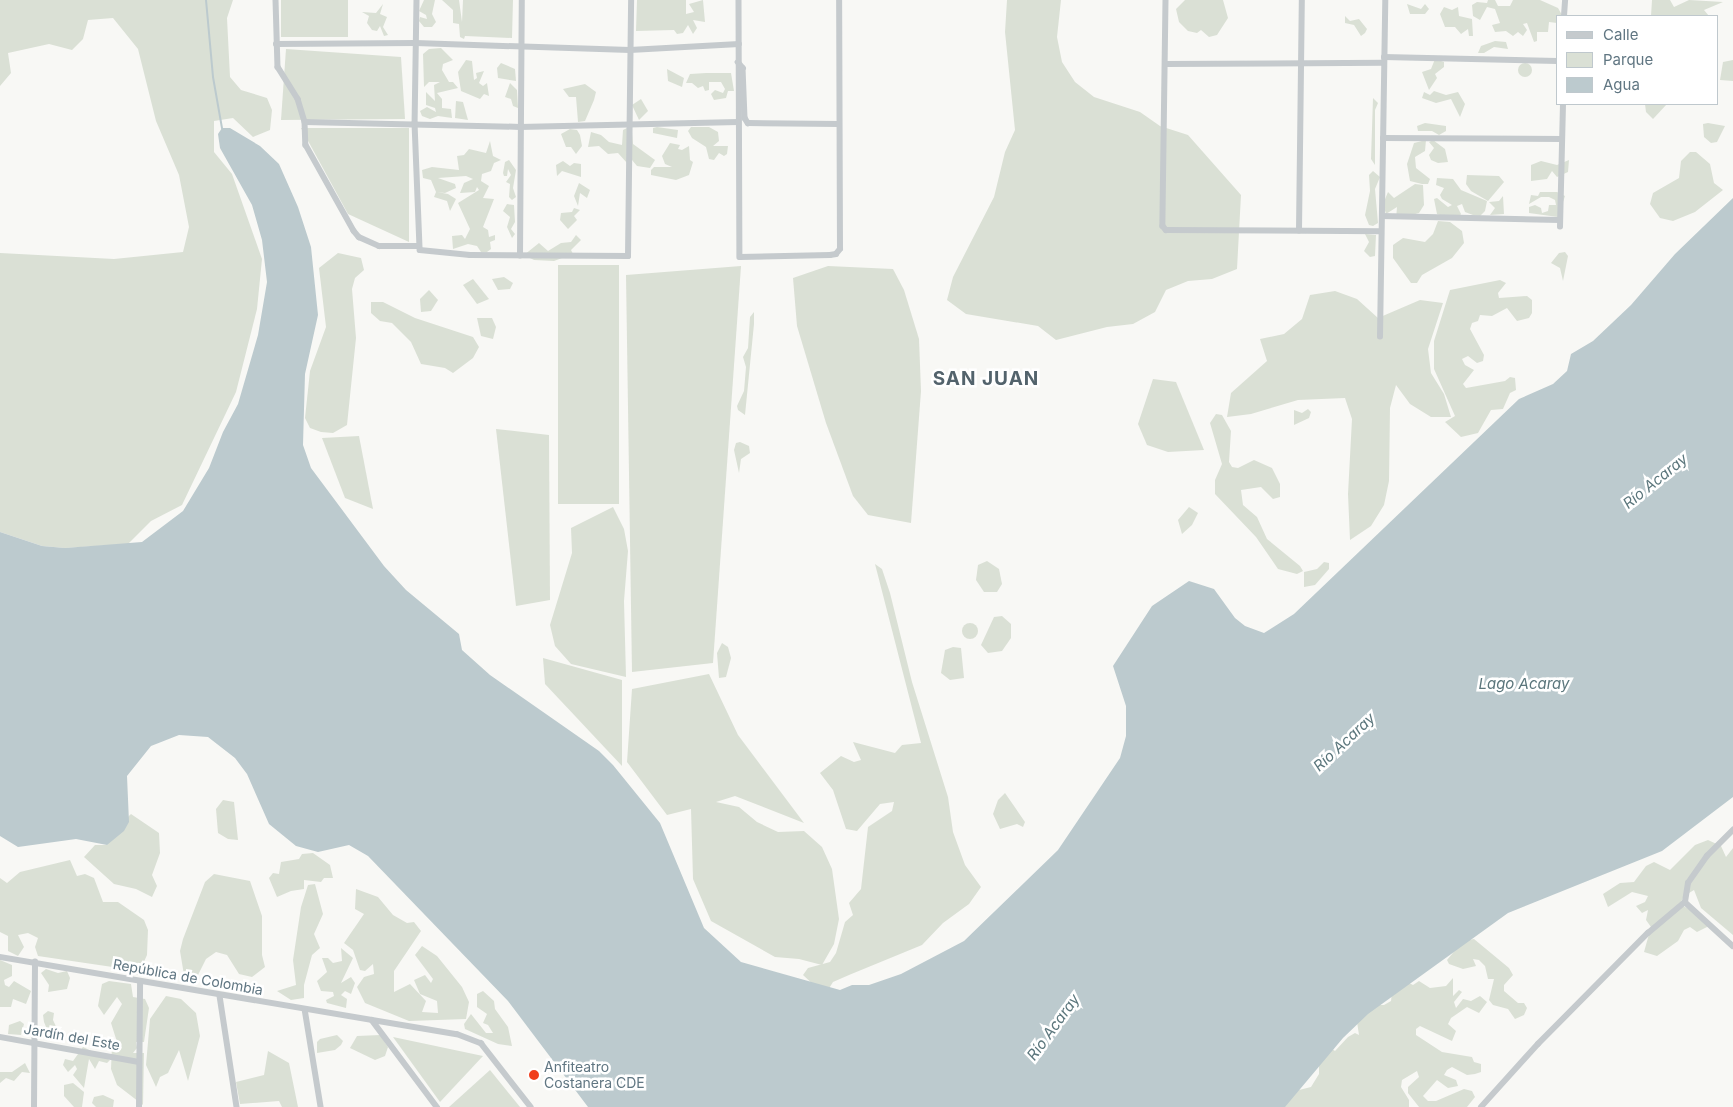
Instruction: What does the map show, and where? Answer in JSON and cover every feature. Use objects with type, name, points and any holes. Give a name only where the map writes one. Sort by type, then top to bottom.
[{"type":"street","points":[[276,0],[278,67],[298,99],[305,122],[306,145],[359,237],[379,246],[418,246],[425,252],[520,256],[628,256],[631,0]]},
{"type":"street","points":[[417,0],[418,246]]},
{"type":"street","points":[[520,256],[520,46],[522,0]]},
{"type":"street","points":[[739,0],[740,256],[836,254],[840,248],[839,0]]},
{"type":"street","points":[[1166,0],[1163,226],[1166,230],[1381,231]]},
{"type":"street","points":[[1299,231],[1302,0]]},
{"type":"street","points":[[1380,337],[1385,0]]},
{"type":"street","points":[[1564,15],[1565,0]]},
{"type":"street","points":[[276,44],[416,43],[630,50],[739,44]]},
{"type":"street","points":[[1165,64],[1384,60],[1556,61]]},
{"type":"street","points":[[738,62],[742,68],[745,118],[748,123],[839,124]]},
{"type":"street","points":[[1560,227],[1563,105]]},
{"type":"street","points":[[305,122],[416,123],[520,127],[738,122]]},
{"type":"street","points":[[1383,138],[1562,139]]},
{"type":"street","points":[[1382,216],[1560,220]]},
{"type":"street","points":[[1481,1107],[1538,1044],[1648,932],[1685,902],[1688,883],[1707,856],[1733,830]]},
{"type":"street","points":[[1685,902],[1733,946]]},
{"type":"street","name":"República de Colombia","points":[[0,956],[220,996],[457,1034],[481,1043],[531,1107]]},
{"type":"street","points":[[34,1107],[35,962]]},
{"type":"street","points":[[139,1107],[140,982]]},
{"type":"street","points":[[220,996],[237,1107]]},
{"type":"street","points":[[304,1008],[321,1107]]},
{"type":"street","points":[[372,1020],[437,1107]]},
{"type":"street","name":"Jardín del Este","points":[[0,1037],[139,1062]]},
{"type":"green space","points":[[0,0],[233,0],[227,18],[230,77],[241,90],[267,98],[272,110],[270,130],[253,137],[233,118],[214,121],[214,152],[232,174],[262,259],[257,309],[236,392],[182,505],[151,521],[128,544],[65,548],[42,546],[0,532],[0,253],[114,259],[183,252],[189,227],[179,175],[156,121],[138,49],[113,18],[88,20],[83,39],[72,50],[49,44],[8,53],[11,73],[0,86]]},
{"type":"green space","points":[[281,0],[348,0],[348,37],[281,37]]},
{"type":"green space","points":[[424,0],[435,0],[432,14],[436,22],[432,27],[424,27],[419,21],[420,17],[427,19],[426,15],[419,11]]},
{"type":"green space","points":[[442,0],[459,0],[462,22],[463,0],[513,0],[512,38],[465,36],[464,39],[460,37],[459,24],[453,23],[453,10]]},
{"type":"green space","points":[[637,0],[686,0],[686,14],[694,12],[689,4],[703,0],[705,22],[693,20],[697,28],[693,34],[688,25],[683,33],[677,34],[674,30],[636,31]]},
{"type":"green space","points":[[1007,0],[1061,0],[1057,37],[1062,62],[1075,82],[1094,97],[1140,112],[1160,126],[1188,135],[1241,195],[1237,269],[1212,279],[1188,281],[1166,290],[1155,312],[1133,324],[1107,327],[1056,340],[1038,326],[966,314],[947,300],[953,277],[994,197],[1005,152],[1015,130],[1005,32]]},
{"type":"green space","points":[[1185,0],[1223,0],[1228,18],[1217,35],[1209,37],[1201,30],[1197,33],[1188,31],[1179,22],[1176,9]]},
{"type":"green space","points":[[1488,0],[1495,0],[1498,6],[1510,6],[1513,0],[1540,0],[1558,8],[1562,15],[1556,15],[1556,23],[1549,22],[1548,32],[1537,32],[1537,41],[1534,42],[1527,23],[1523,24],[1527,30],[1523,36],[1518,32],[1513,36],[1506,31],[1495,32],[1492,25],[1500,23],[1495,9],[1487,7],[1480,20],[1473,16],[1472,5],[1477,2],[1487,3]]},
{"type":"green space","points":[[1652,0],[1670,0],[1674,7],[1689,0],[1723,2],[1704,10],[1708,15],[1651,15]]},
{"type":"green space","points":[[383,4],[380,14],[387,17],[383,27],[388,35],[384,36],[380,26],[377,31],[372,30],[367,23],[369,16],[362,12],[376,13]]},
{"type":"green space","points":[[1407,4],[1421,9],[1425,4],[1429,9],[1425,14],[1410,14]]},
{"type":"green space","points":[[1444,7],[1452,10],[1458,7],[1459,16],[1472,19],[1473,36],[1469,36],[1468,29],[1461,34],[1455,27],[1445,27],[1440,14]]},
{"type":"green space","points":[[1345,16],[1350,21],[1359,19],[1367,29],[1365,33],[1361,36],[1354,25],[1345,23]]},
{"type":"green space","points":[[1495,41],[1506,42],[1508,49],[1494,47],[1484,53],[1478,53],[1481,46]]},
{"type":"green space","points":[[441,48],[453,60],[443,64],[442,70],[449,82],[453,82],[458,88],[437,93],[442,99],[442,108],[451,109],[452,118],[438,116],[430,119],[422,116],[420,111],[427,107],[436,112],[435,108],[426,105],[426,92],[435,101],[434,85],[440,82],[429,82],[424,87],[423,54],[429,49]]},
{"type":"green space","points":[[286,49],[401,57],[405,119],[281,120]]},
{"type":"green space","points":[[1435,59],[1444,62],[1444,67],[1435,74],[1437,78],[1429,90],[1422,72],[1431,69]]},
{"type":"green space","points":[[466,60],[472,61],[474,80],[477,78],[476,73],[484,71],[479,83],[483,86],[487,83],[489,96],[484,94],[480,99],[461,91],[458,72]]},
{"type":"green space","points":[[1733,60],[1733,81],[1720,80],[1723,62]]},
{"type":"green space","points":[[501,63],[515,69],[516,81],[498,78],[497,68]]},
{"type":"green space","points":[[1522,63],[1528,63],[1532,70],[1528,77],[1522,77],[1518,73],[1518,67]]},
{"type":"green space","points":[[667,69],[684,78],[682,87],[668,81]]},
{"type":"green space","points":[[731,73],[734,91],[728,91],[726,98],[714,100],[711,94],[715,90],[723,93],[725,89],[721,82],[709,82],[709,90],[705,91],[703,86],[698,88],[692,83],[686,83],[690,74]]},
{"type":"green space","points":[[510,83],[517,90],[518,108],[513,106],[511,99],[505,97]]},
{"type":"green space","points":[[585,84],[596,92],[585,121],[578,122],[576,97],[569,97],[563,89]]},
{"type":"green space","points":[[1434,91],[1446,95],[1458,92],[1465,104],[1460,117],[1451,99],[1436,103],[1422,98],[1424,92],[1430,95]]},
{"type":"green space","points":[[1373,98],[1378,103],[1375,110],[1375,165],[1371,159]]},
{"type":"green space","points":[[641,99],[648,111],[639,120],[632,105]]},
{"type":"green space","points":[[456,101],[463,102],[468,120],[455,118]]},
{"type":"green space","points":[[1645,105],[1666,105],[1653,119],[1646,112]]},
{"type":"green space","points":[[1425,123],[1446,126],[1446,131],[1439,135],[1432,131],[1418,131],[1417,126]]},
{"type":"green space","points":[[1703,124],[1725,126],[1717,142],[1711,143],[1704,137]]},
{"type":"green space","points":[[691,127],[709,127],[718,132],[719,141],[713,146],[728,146],[727,154],[724,156],[719,153],[714,160],[709,159],[706,147],[692,138],[688,131]]},
{"type":"green space","points":[[301,128],[409,128],[409,242],[348,214]]},
{"type":"green space","points":[[627,128],[632,132],[633,144],[655,160],[650,168],[637,166],[632,160],[627,163],[618,153],[608,154],[599,146],[588,147],[591,132],[601,135],[609,142],[622,145],[623,130]]},
{"type":"green space","points":[[653,128],[678,130],[677,138],[653,133]]},
{"type":"green space","points":[[570,129],[577,130],[580,135],[582,146],[576,154],[571,147],[566,147],[561,134]]},
{"type":"green space","points":[[1426,140],[1425,151],[1415,157],[1416,168],[1430,179],[1428,184],[1422,184],[1410,181],[1407,164],[1414,143]]},
{"type":"green space","points":[[1433,140],[1445,149],[1448,162],[1438,163],[1431,160],[1429,155],[1434,148],[1429,142]]},
{"type":"green space","points":[[490,141],[493,156],[501,160],[494,163],[491,171],[482,174],[481,181],[489,186],[483,198],[494,199],[483,227],[488,230],[489,237],[495,235],[495,240],[490,242],[491,249],[487,252],[481,252],[477,246],[468,244],[453,249],[452,236],[462,235],[465,239],[470,229],[458,203],[479,190],[477,187],[475,192],[460,193],[464,183],[473,179],[466,176],[438,178],[455,184],[456,188],[445,193],[437,192],[448,194],[456,199],[450,211],[447,201],[434,197],[436,192],[431,180],[423,178],[422,170],[432,167],[459,170],[457,156],[464,155],[469,149],[486,153]]},
{"type":"green space","points":[[670,143],[680,145],[678,149],[682,150],[689,146],[690,160],[693,162],[689,175],[676,180],[651,175],[651,170],[654,167],[672,167],[665,164],[662,156]]},
{"type":"green space","points":[[1690,152],[1696,152],[1710,164],[1714,183],[1723,190],[1695,212],[1673,221],[1660,218],[1650,204],[1653,193],[1679,178],[1681,161]]},
{"type":"green space","points":[[509,160],[516,170],[513,188],[516,197],[512,200],[509,197],[510,184],[506,182],[511,175],[508,169],[507,176],[504,176],[503,173],[505,162]]},
{"type":"green space","points":[[1569,160],[1568,172],[1557,177],[1552,171],[1547,179],[1531,181],[1531,165],[1541,161],[1557,165]]},
{"type":"green space","points":[[563,161],[570,166],[574,163],[581,164],[581,177],[562,171],[557,176],[556,165]]},
{"type":"green space","points":[[1373,171],[1380,177],[1375,189],[1378,223],[1373,226],[1369,225],[1365,215],[1370,191],[1369,175]]},
{"type":"green space","points":[[1467,175],[1499,176],[1504,182],[1488,201],[1471,191],[1466,184]]},
{"type":"green space","points":[[1437,178],[1453,179],[1461,190],[1487,201],[1485,211],[1480,216],[1473,215],[1465,212],[1462,204],[1457,206],[1461,214],[1457,220],[1437,214],[1434,199],[1437,198],[1448,207],[1452,205],[1442,199],[1440,195],[1444,188],[1436,185]]},
{"type":"green space","points":[[579,183],[590,190],[587,198],[580,193],[578,206],[574,196]]},
{"type":"green space","points":[[1415,184],[1423,185],[1424,205],[1419,213],[1396,219],[1397,207],[1386,214],[1383,204],[1388,192],[1394,198]]},
{"type":"green space","points":[[1540,192],[1557,192],[1565,196],[1558,217],[1529,213],[1529,207],[1535,205],[1541,208],[1542,213],[1548,211],[1549,205],[1556,205],[1555,200],[1549,197],[1541,197],[1529,204],[1531,195],[1538,196]]},
{"type":"green space","points":[[1503,196],[1504,214],[1490,215],[1495,208],[1489,202],[1499,201]]},
{"type":"green space","points":[[507,204],[514,205],[515,222],[511,229],[515,234],[512,238],[507,227],[510,217],[503,211]]},
{"type":"green space","points":[[574,208],[580,210],[574,216],[577,220],[568,229],[560,220],[561,213],[572,212]]},
{"type":"green space","points":[[1438,221],[1450,222],[1462,231],[1464,243],[1452,258],[1422,275],[1417,283],[1411,283],[1393,258],[1393,245],[1403,238],[1425,242],[1433,234]]},
{"type":"green space","points":[[1365,234],[1376,235],[1375,256],[1370,257],[1364,251],[1369,242]]},
{"type":"green space","points":[[576,235],[581,240],[571,250],[573,254],[554,261],[534,260],[524,255],[539,243],[548,251],[561,243],[571,242]]},
{"type":"green space","points":[[1565,252],[1568,256],[1563,281],[1560,268],[1551,263],[1559,253]]},
{"type":"green space","points":[[338,253],[361,258],[364,270],[355,278],[352,289],[356,338],[347,425],[333,433],[321,432],[310,428],[305,418],[310,371],[326,327],[319,268]]},
{"type":"green space","points":[[558,265],[619,265],[619,504],[558,504]]},
{"type":"green space","points":[[741,266],[713,663],[632,672],[626,275]]},
{"type":"green space","points":[[828,266],[893,269],[904,290],[919,339],[921,391],[911,523],[868,515],[853,496],[826,423],[797,326],[793,278]]},
{"type":"green space","points":[[504,277],[513,283],[510,289],[498,290],[492,279]]},
{"type":"green space","points":[[473,279],[489,299],[477,304],[463,285]]},
{"type":"green space","points":[[1500,280],[1506,283],[1498,293],[1499,298],[1527,296],[1532,300],[1532,313],[1529,318],[1517,321],[1507,308],[1492,316],[1480,315],[1478,321],[1472,323],[1470,329],[1484,355],[1483,361],[1477,363],[1468,356],[1462,359],[1465,365],[1474,370],[1463,384],[1466,388],[1505,381],[1510,377],[1515,378],[1516,390],[1510,393],[1503,409],[1491,410],[1478,433],[1461,437],[1445,422],[1455,416],[1434,369],[1434,341],[1450,290]]},
{"type":"green space","points":[[429,290],[438,300],[431,311],[421,312],[420,299]]},
{"type":"green space","points":[[1335,291],[1357,299],[1378,318],[1420,300],[1443,303],[1428,349],[1431,373],[1444,394],[1451,417],[1431,417],[1410,404],[1396,385],[1390,408],[1389,481],[1384,505],[1371,526],[1350,540],[1348,494],[1352,419],[1345,398],[1298,400],[1251,414],[1227,417],[1231,393],[1267,361],[1260,339],[1284,334],[1302,319],[1310,295]]},
{"type":"green space","points":[[371,302],[383,302],[415,318],[473,337],[479,347],[473,358],[453,373],[445,368],[421,364],[411,342],[392,323],[380,321],[371,313]]},
{"type":"green space","points":[[754,312],[745,415],[738,410],[737,406],[744,391],[746,367],[743,357],[748,348],[750,317]]},
{"type":"green space","points":[[477,318],[492,318],[496,327],[493,339],[481,336]]},
{"type":"green space","points":[[1153,379],[1176,382],[1204,450],[1168,452],[1147,445],[1138,424]]},
{"type":"green space","points":[[1308,409],[1311,412],[1309,418],[1294,425],[1294,410],[1302,413]]},
{"type":"green space","points":[[1216,414],[1222,415],[1231,431],[1229,462],[1232,467],[1238,468],[1254,460],[1272,468],[1280,484],[1280,497],[1273,499],[1261,487],[1241,490],[1243,505],[1257,517],[1267,539],[1300,566],[1303,571],[1297,574],[1278,569],[1256,537],[1215,494],[1215,480],[1222,464],[1210,423]]},
{"type":"green space","points":[[496,429],[549,435],[550,600],[516,606]]},
{"type":"green space","points":[[359,436],[373,509],[345,498],[322,438]]},
{"type":"green space","points":[[740,442],[749,446],[750,453],[741,459],[739,473],[734,450],[736,443]]},
{"type":"green space","points":[[613,507],[624,529],[628,551],[624,601],[626,677],[571,664],[555,646],[550,625],[572,553],[571,528]]},
{"type":"green space","points":[[1189,507],[1198,513],[1192,525],[1182,534],[1178,520]]},
{"type":"green space","points":[[987,561],[999,569],[1002,584],[997,592],[984,592],[976,580],[978,565]]},
{"type":"green space","points":[[1324,562],[1329,563],[1329,569],[1315,585],[1304,587],[1304,572],[1317,569]]},
{"type":"green space","points":[[875,564],[882,569],[890,593],[912,682],[948,797],[953,832],[965,865],[981,887],[969,904],[943,923],[922,945],[833,982],[828,990],[817,988],[803,975],[808,968],[830,962],[836,953],[845,922],[853,915],[849,903],[861,889],[868,827],[892,811],[894,802],[880,804],[857,831],[846,829],[833,790],[820,773],[841,756],[854,762],[861,760],[853,742],[895,753],[902,745],[921,743]]},
{"type":"green space","points":[[1002,616],[1011,624],[1011,638],[1002,651],[988,653],[981,645],[994,617]]},
{"type":"green space","points":[[970,623],[976,625],[978,631],[976,637],[970,639],[964,637],[962,631],[964,625]]},
{"type":"green space","points":[[722,643],[728,647],[731,658],[726,677],[719,678],[717,653]]},
{"type":"green space","points":[[953,647],[961,648],[964,678],[950,680],[941,673],[945,650]]},
{"type":"green space","points":[[543,658],[622,680],[622,766],[545,684]]},
{"type":"green space","points":[[709,674],[738,735],[804,823],[735,796],[716,802],[739,807],[757,822],[778,832],[804,831],[822,847],[832,869],[839,919],[834,944],[822,965],[799,959],[775,957],[711,921],[693,879],[691,809],[667,815],[627,762],[632,689]]},
{"type":"green space","points":[[1005,793],[1025,822],[1023,827],[1017,824],[1000,829],[993,814],[998,800]]},
{"type":"green space","points":[[223,800],[234,802],[238,840],[228,839],[218,833],[216,809]]},
{"type":"green space","points":[[131,814],[159,833],[160,853],[152,875],[157,886],[152,897],[136,889],[114,884],[84,857],[95,845],[107,845],[111,833]]},
{"type":"green space","points":[[1708,840],[1721,846],[1726,857],[1733,848],[1733,935],[1701,908],[1694,890],[1684,896],[1680,904],[1707,920],[1707,927],[1697,932],[1690,927],[1684,930],[1678,941],[1657,956],[1644,952],[1651,927],[1646,920],[1648,910],[1642,913],[1636,906],[1645,902],[1648,896],[1632,892],[1608,907],[1603,894],[1620,883],[1634,882],[1646,866],[1654,862],[1670,870],[1695,845]]},
{"type":"green space","points":[[313,853],[330,865],[333,878],[324,878],[321,882],[304,880],[304,889],[291,891],[277,897],[269,878],[273,873],[279,874],[281,862],[299,859],[302,854]]},
{"type":"green space","points":[[70,860],[77,876],[85,874],[94,878],[103,902],[118,902],[144,920],[148,930],[147,955],[138,975],[126,969],[38,956],[35,947],[38,938],[28,933],[18,935],[24,947],[18,956],[8,951],[8,936],[0,932],[0,878],[7,883],[20,872]]},
{"type":"green space","points":[[214,874],[250,881],[262,916],[262,955],[265,967],[252,977],[239,974],[227,955],[216,952],[206,959],[195,981],[184,975],[180,951],[183,939],[205,882]]},
{"type":"green space","points":[[315,884],[323,914],[314,934],[320,948],[312,955],[304,985],[304,998],[291,1000],[277,991],[296,985],[293,960],[301,907],[308,885]]},
{"type":"green space","points":[[356,889],[378,897],[393,915],[407,923],[414,922],[421,931],[394,971],[394,992],[410,984],[426,1001],[422,1012],[438,1013],[437,1001],[420,994],[414,980],[425,975],[431,983],[433,979],[415,955],[422,946],[437,956],[462,987],[469,1002],[466,1019],[409,1021],[365,1003],[357,987],[364,977],[374,974],[373,964],[365,971],[360,970],[353,950],[344,943],[364,914],[355,909]]},
{"type":"green space","points":[[1474,939],[1509,968],[1513,975],[1504,985],[1504,991],[1518,1003],[1524,1003],[1527,1008],[1524,1015],[1515,1019],[1508,1009],[1493,1005],[1489,1000],[1494,979],[1488,979],[1485,966],[1479,960],[1473,959],[1476,966],[1463,969],[1449,964],[1447,960],[1464,941]]},
{"type":"green space","points":[[341,948],[353,958],[341,983],[351,977],[355,983],[351,994],[345,991],[341,995],[347,999],[346,1008],[327,1003],[326,1000],[334,996],[333,992],[321,991],[317,981],[327,972],[322,958],[328,958],[333,963],[342,961]]},
{"type":"green space","points":[[0,960],[12,965],[12,976],[4,980],[5,985],[9,987],[14,981],[31,991],[26,1004],[13,999],[11,1007],[0,1007]]},
{"type":"green space","points":[[46,969],[58,973],[67,971],[70,978],[67,989],[48,992],[49,985],[41,973]]},
{"type":"green space","points":[[1453,978],[1453,996],[1459,990],[1462,992],[1454,1002],[1456,1008],[1463,999],[1471,1001],[1480,996],[1487,1002],[1479,1013],[1467,1007],[1451,1018],[1448,1024],[1456,1031],[1452,1041],[1420,1026],[1416,1029],[1416,1035],[1442,1052],[1472,1057],[1474,1062],[1481,1064],[1481,1072],[1467,1075],[1452,1067],[1444,1075],[1456,1080],[1458,1086],[1448,1088],[1437,1080],[1423,1096],[1428,1101],[1436,1101],[1464,1089],[1472,1091],[1475,1097],[1467,1107],[1419,1107],[1408,1093],[1408,1087],[1419,1077],[1417,1071],[1402,1080],[1401,1087],[1409,1100],[1409,1107],[1283,1107],[1291,1092],[1311,1087],[1319,1074],[1319,1061],[1331,1048],[1335,1051],[1348,1037],[1355,1033],[1359,1035],[1357,1022],[1369,1005],[1384,1005],[1391,1001],[1392,992],[1405,981],[1413,985],[1419,981],[1430,988],[1446,986]]},
{"type":"green space","points":[[109,981],[131,984],[133,997],[145,999],[149,1008],[144,1042],[136,1042],[137,1048],[133,1053],[144,1053],[143,1105],[117,1085],[111,1069],[112,1045],[117,1042],[111,1023],[122,1004],[117,997],[104,1015],[98,1006],[102,984]]},
{"type":"green space","points":[[483,991],[494,1001],[495,1009],[508,1027],[512,1046],[498,1044],[465,1029],[464,1024],[471,1014],[486,1033],[493,1033],[488,1025],[483,1023],[487,1014],[477,1007],[477,994]]},
{"type":"green space","points":[[166,996],[181,999],[196,1013],[200,1036],[188,1081],[179,1050],[168,1073],[160,1077],[156,1087],[146,1065],[150,1019]]},
{"type":"green space","points":[[48,1011],[54,1013],[53,1020],[59,1033],[56,1039],[51,1039],[44,1022],[43,1015]]},
{"type":"green space","points":[[20,1021],[24,1024],[21,1035],[8,1034],[9,1025]]},
{"type":"green space","points":[[337,1035],[343,1041],[341,1045],[335,1050],[317,1053],[317,1042],[320,1039]]},
{"type":"green space","points":[[380,1035],[388,1047],[385,1056],[375,1060],[350,1048],[357,1036]]},
{"type":"green space","points":[[393,1037],[483,1056],[440,1102]]},
{"type":"green space","points":[[83,1047],[110,1060],[107,1063],[99,1061],[95,1069],[89,1059],[84,1088],[73,1075],[77,1069],[75,1065],[68,1072],[63,1065],[65,1059],[73,1061]]},
{"type":"green space","points":[[268,1051],[289,1063],[298,1107],[282,1107],[279,1101],[240,1104],[236,1082],[264,1075]]},
{"type":"green space","points":[[25,1063],[30,1073],[22,1072],[14,1081],[6,1078],[0,1083],[0,1072],[12,1072]]},
{"type":"green space","points":[[490,1070],[520,1107],[449,1107]]},
{"type":"green space","points":[[73,1083],[84,1092],[82,1107],[74,1107],[64,1096],[64,1085]]},
{"type":"green space","points":[[103,1095],[114,1100],[113,1107],[96,1107],[92,1103],[94,1097]]},
{"type":"water","name":"Lago Acaray","points":[[222,128],[230,128],[260,146],[279,164],[298,207],[311,247],[318,315],[305,374],[303,445],[311,468],[384,566],[406,590],[459,634],[462,650],[490,675],[599,751],[613,765],[660,823],[704,928],[741,962],[840,990],[852,985],[869,985],[901,974],[964,941],[1058,850],[1120,758],[1126,736],[1126,706],[1113,666],[1152,606],[1189,581],[1214,589],[1235,618],[1245,626],[1264,633],[1294,614],[1519,399],[1553,384],[1567,371],[1571,354],[1593,341],[1631,305],[1675,254],[1733,198],[1733,797],[1662,851],[1508,913],[1368,1014],[1343,1038],[1285,1107],[588,1107],[508,1001],[368,856],[349,845],[318,852],[296,846],[269,824],[247,774],[235,758],[208,737],[179,735],[151,746],[127,776],[129,822],[124,831],[107,845],[76,839],[18,847],[0,836],[0,532],[42,546],[65,548],[142,542],[183,511],[209,468],[223,432],[238,404],[258,335],[267,282],[262,240],[252,205],[220,148],[218,134]]},
{"type":"waterway","points":[[206,0],[213,77],[222,128]]},
{"type":"place","name":"Anfiteatro Costanera CDE","points":[[534,1075]]},
{"type":"district","name":"SAN JUAN","points":[[986,379]]},
{"type":"water label","name":"Río Acaray","points":[[1655,481]]},
{"type":"water label","name":"Río Acaray","points":[[1344,742]]},
{"type":"water label","name":"Río Acaray","points":[[1053,1027]]}]
